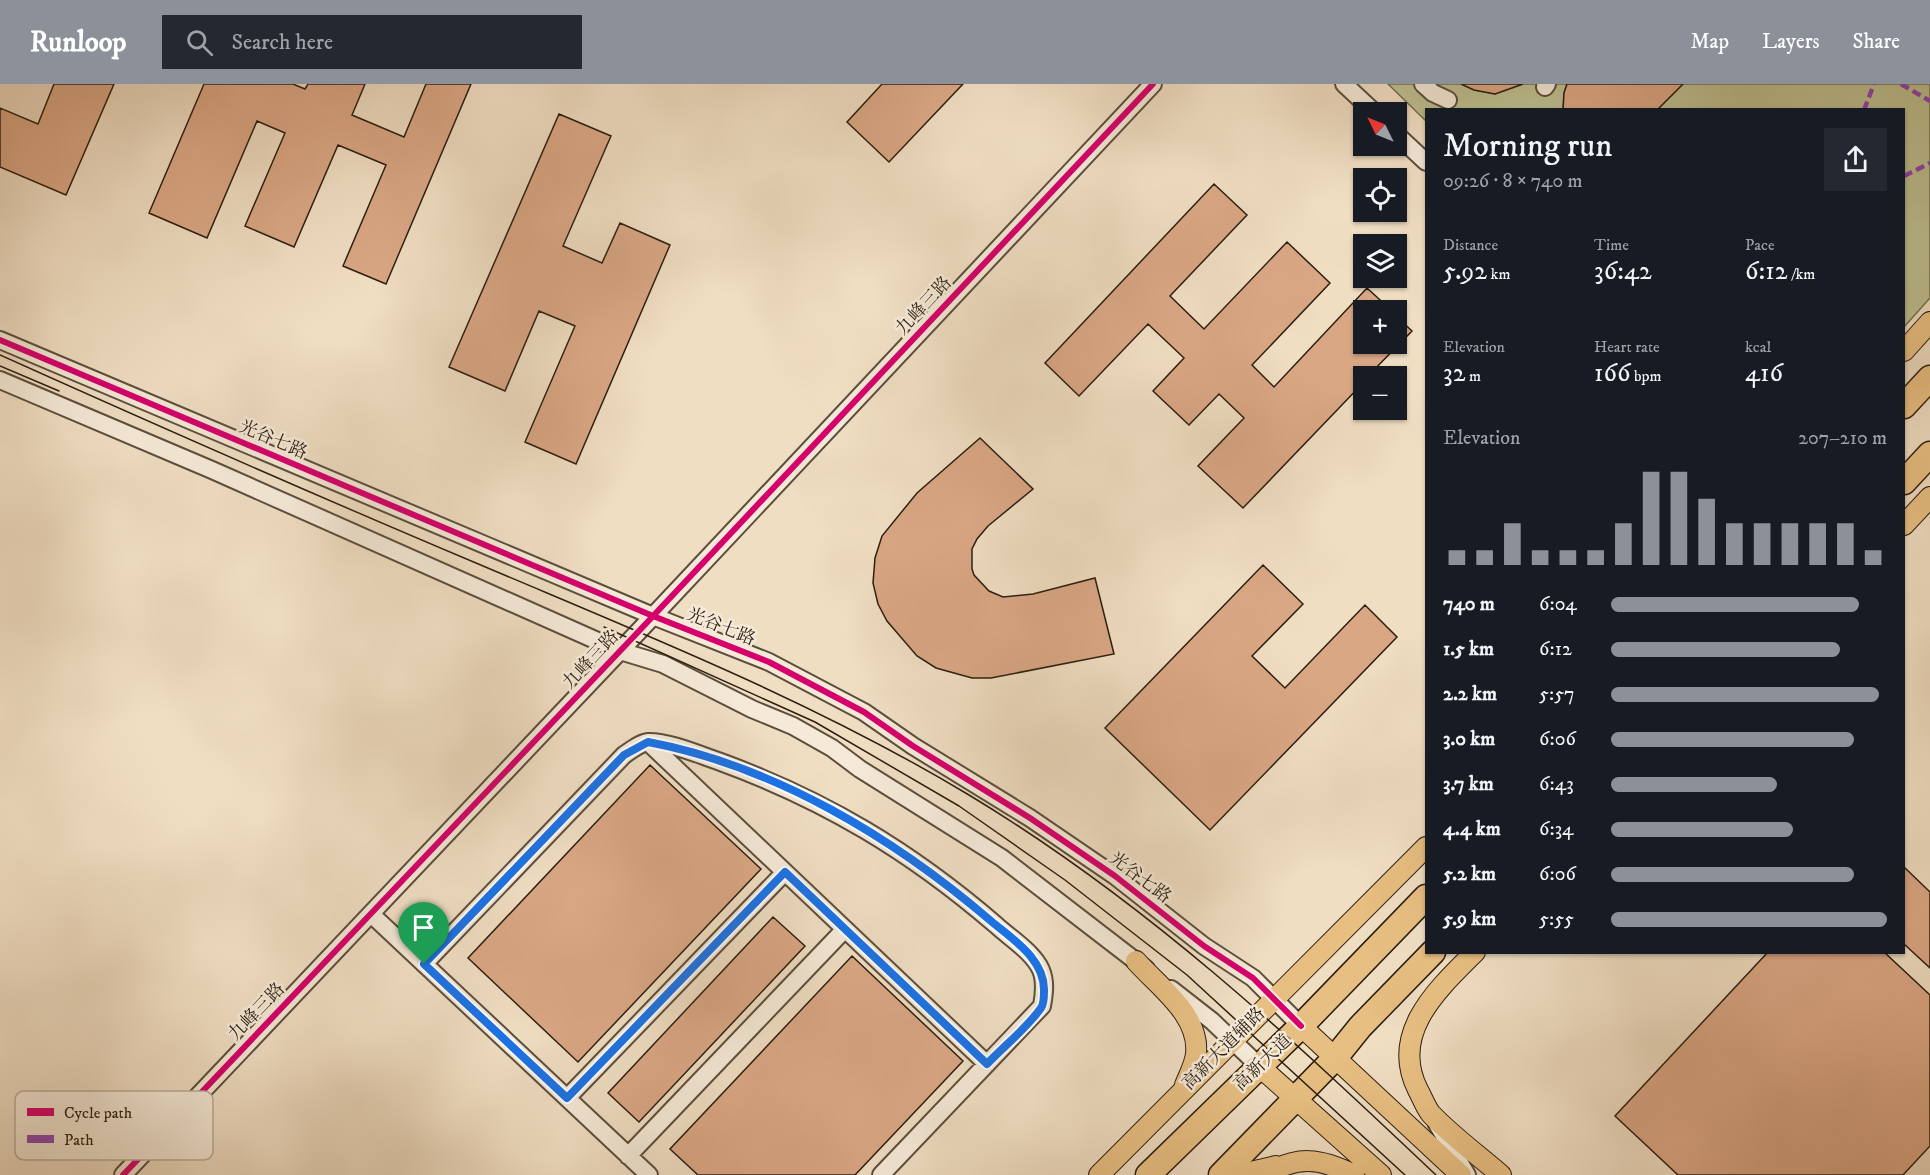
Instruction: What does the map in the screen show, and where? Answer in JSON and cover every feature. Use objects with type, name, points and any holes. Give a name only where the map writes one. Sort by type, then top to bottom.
[{"type":"highway","points":[[1905,405],[1930,378]]},
{"type":"highway","points":[[1905,481],[1930,454]]},
{"type":"highway","name":"高新大道","points":[[1148,1175],[1301,1026],[1425,898]]},
{"type":"highway","points":[[1221,1175],[1335,1059],[1360,1028],[1431,954]]},
{"type":"main road","points":[[1905,350],[1930,322]]},
{"type":"main road","points":[[1905,524],[1930,497]]},
{"type":"main road","name":"高新大道辅路","points":[[1099,1175],[1425,848]]},
{"type":"main road","points":[[1473,954],[1436,992],[1417,1020],[1410,1045],[1412,1078],[1430,1113],[1500,1175]]},
{"type":"main road","points":[[1136,962],[1185,1014],[1194,1031],[1196,1054],[1184,1090]]},
{"type":"main road","name":"光谷七路","points":[[1301,1026],[1461,1175]]},
{"type":"main road","points":[[1259,1066],[1378,1175]]},
{"type":"main road","points":[[1238,1175],[1274,1170],[1304,1160],[1330,1165],[1354,1175]]},
{"type":"street","name":"九峰三路","points":[[203,1091],[1153,84]]},
{"type":"street","points":[[1344,84],[1363,102]]},
{"type":"street","points":[[1423,84],[1433,93],[1448,100]]},
{"type":"street","points":[[1407,144],[1425,161]]},
{"type":"street","name":"光谷七路","points":[[0,340],[653,616],[769,662],[864,712],[913,746],[1030,818],[1115,876],[1204,946],[1253,978],[1301,1026]]},
{"type":"street","points":[[0,380],[212,470],[620,651],[663,664],[742,704],[793,726],[832,748],[860,769],[1002,858],[1212,1021],[1259,1066]]},
{"type":"street","points":[[424,964],[624,755],[648,742],[684,749],[723,763],[822,805],[887,842],[949,885],[1025,950],[1041,970],[1044,989],[1042,1006],[881,1175]]},
{"type":"street","points":[[648,742],[987,1064]]},
{"type":"street","points":[[567,1098],[785,872]]},
{"type":"street","points":[[371,914],[648,1175]]},
{"type":"street","points":[[628,1156],[845,929]]},
{"type":"street","points":[[1430,1113],[1467,1175]]},
{"type":"street","name":"九峰三路","points":[[123,1175],[137,1160]]},
{"type":"street","points":[[1330,1165],[1367,1169],[1378,1175]]},
{"type":"green space","points":[[1388,84],[1461,84],[1474,90],[1495,94],[1523,84],[1567,84],[1563,108],[1425,108],[1425,120]]},
{"type":"green space","points":[[1683,84],[1930,84],[1930,298],[1905,326],[1905,108],[1659,108]]},
{"type":"building","points":[[54,84],[114,84],[66,195],[0,167],[0,108],[38,124]]},
{"type":"building","points":[[204,84],[293,84],[305,89],[308,84],[365,84],[352,115],[404,137],[426,84],[471,84],[386,284],[343,266],[386,165],[338,145],[294,247],[245,226],[285,133],[257,121],[207,238],[149,213]]},
{"type":"building","points":[[882,84],[963,84],[889,162],[847,122]]},
{"type":"building","points":[[1461,84],[1523,84],[1495,94],[1474,90]]},
{"type":"building","points":[[1567,84],[1683,84],[1659,108],[1563,108]]},
{"type":"building","points":[[559,114],[611,136],[563,246],[602,263],[620,223],[670,245],[576,464],[525,442],[575,326],[539,311],[505,391],[449,367]]},
{"type":"building","points":[[1214,184],[1247,215],[1170,296],[1204,329],[1287,242],[1330,283],[1252,365],[1274,387],[1353,303],[1353,354],[1390,354],[1378,366],[1353,366],[1353,393],[1243,508],[1198,466],[1244,418],[1219,394],[1189,425],[1153,391],[1184,358],[1148,324],[1079,396],[1045,363]]},
{"type":"building","points":[[1367,288],[1380,300],[1356,300]]},
{"type":"building","points":[[1407,326],[1412,331],[1407,336]]},
{"type":"building","points":[[980,438],[1033,489],[988,526],[977,539],[972,549],[974,575],[989,591],[1003,597],[1033,594],[1095,578],[1114,654],[991,678],[972,678],[936,668],[917,656],[887,621],[878,604],[873,583],[875,558],[882,536],[917,493]]},
{"type":"building","points":[[1263,565],[1303,604],[1252,656],[1285,688],[1365,605],[1397,637],[1210,830],[1105,728]]},
{"type":"building","points":[[650,765],[761,869],[578,1062],[468,958]]},
{"type":"building","points":[[1905,868],[1930,892],[1930,968],[1905,945]]},
{"type":"building","points":[[773,917],[805,946],[639,1122],[608,1093]]},
{"type":"building","points":[[1766,954],[1886,954],[1930,995],[1930,1146],[1903,1175],[1678,1175],[1615,1116]]},
{"type":"building","points":[[852,956],[963,1061],[855,1175],[698,1175],[670,1149]]},
{"type":"tram line","points":[[0,355],[416,538],[727,670],[850,729],[910,761],[1034,836],[1155,925],[1270,1021],[1436,1175]]},
{"type":"tram line","points":[[0,366],[59,391]]},
{"type":"tram line","points":[[604,627],[815,722],[959,806],[1065,880],[1187,975],[1405,1175]]},
{"type":"marked path","points":[[1865,108],[1874,84]]},
{"type":"marked path","points":[[1901,84],[1930,101]]},
{"type":"marked path","points":[[1905,176],[1930,163]]},
{"type":"cycle path","points":[[203,1091],[1153,84]]},
{"type":"cycle path","points":[[0,340],[653,616],[769,662],[864,712],[913,746],[1030,818],[1115,876],[1204,946],[1253,978],[1301,1026]]},
{"type":"cycle path","points":[[123,1175],[137,1160]]},
{"type":"route","points":[[648,742],[684,749],[753,774],[812,800],[887,842],[949,885],[1025,950],[1041,970],[1044,989],[1042,1006],[987,1064],[785,872],[567,1098],[424,964],[624,755],[648,742]]}]
